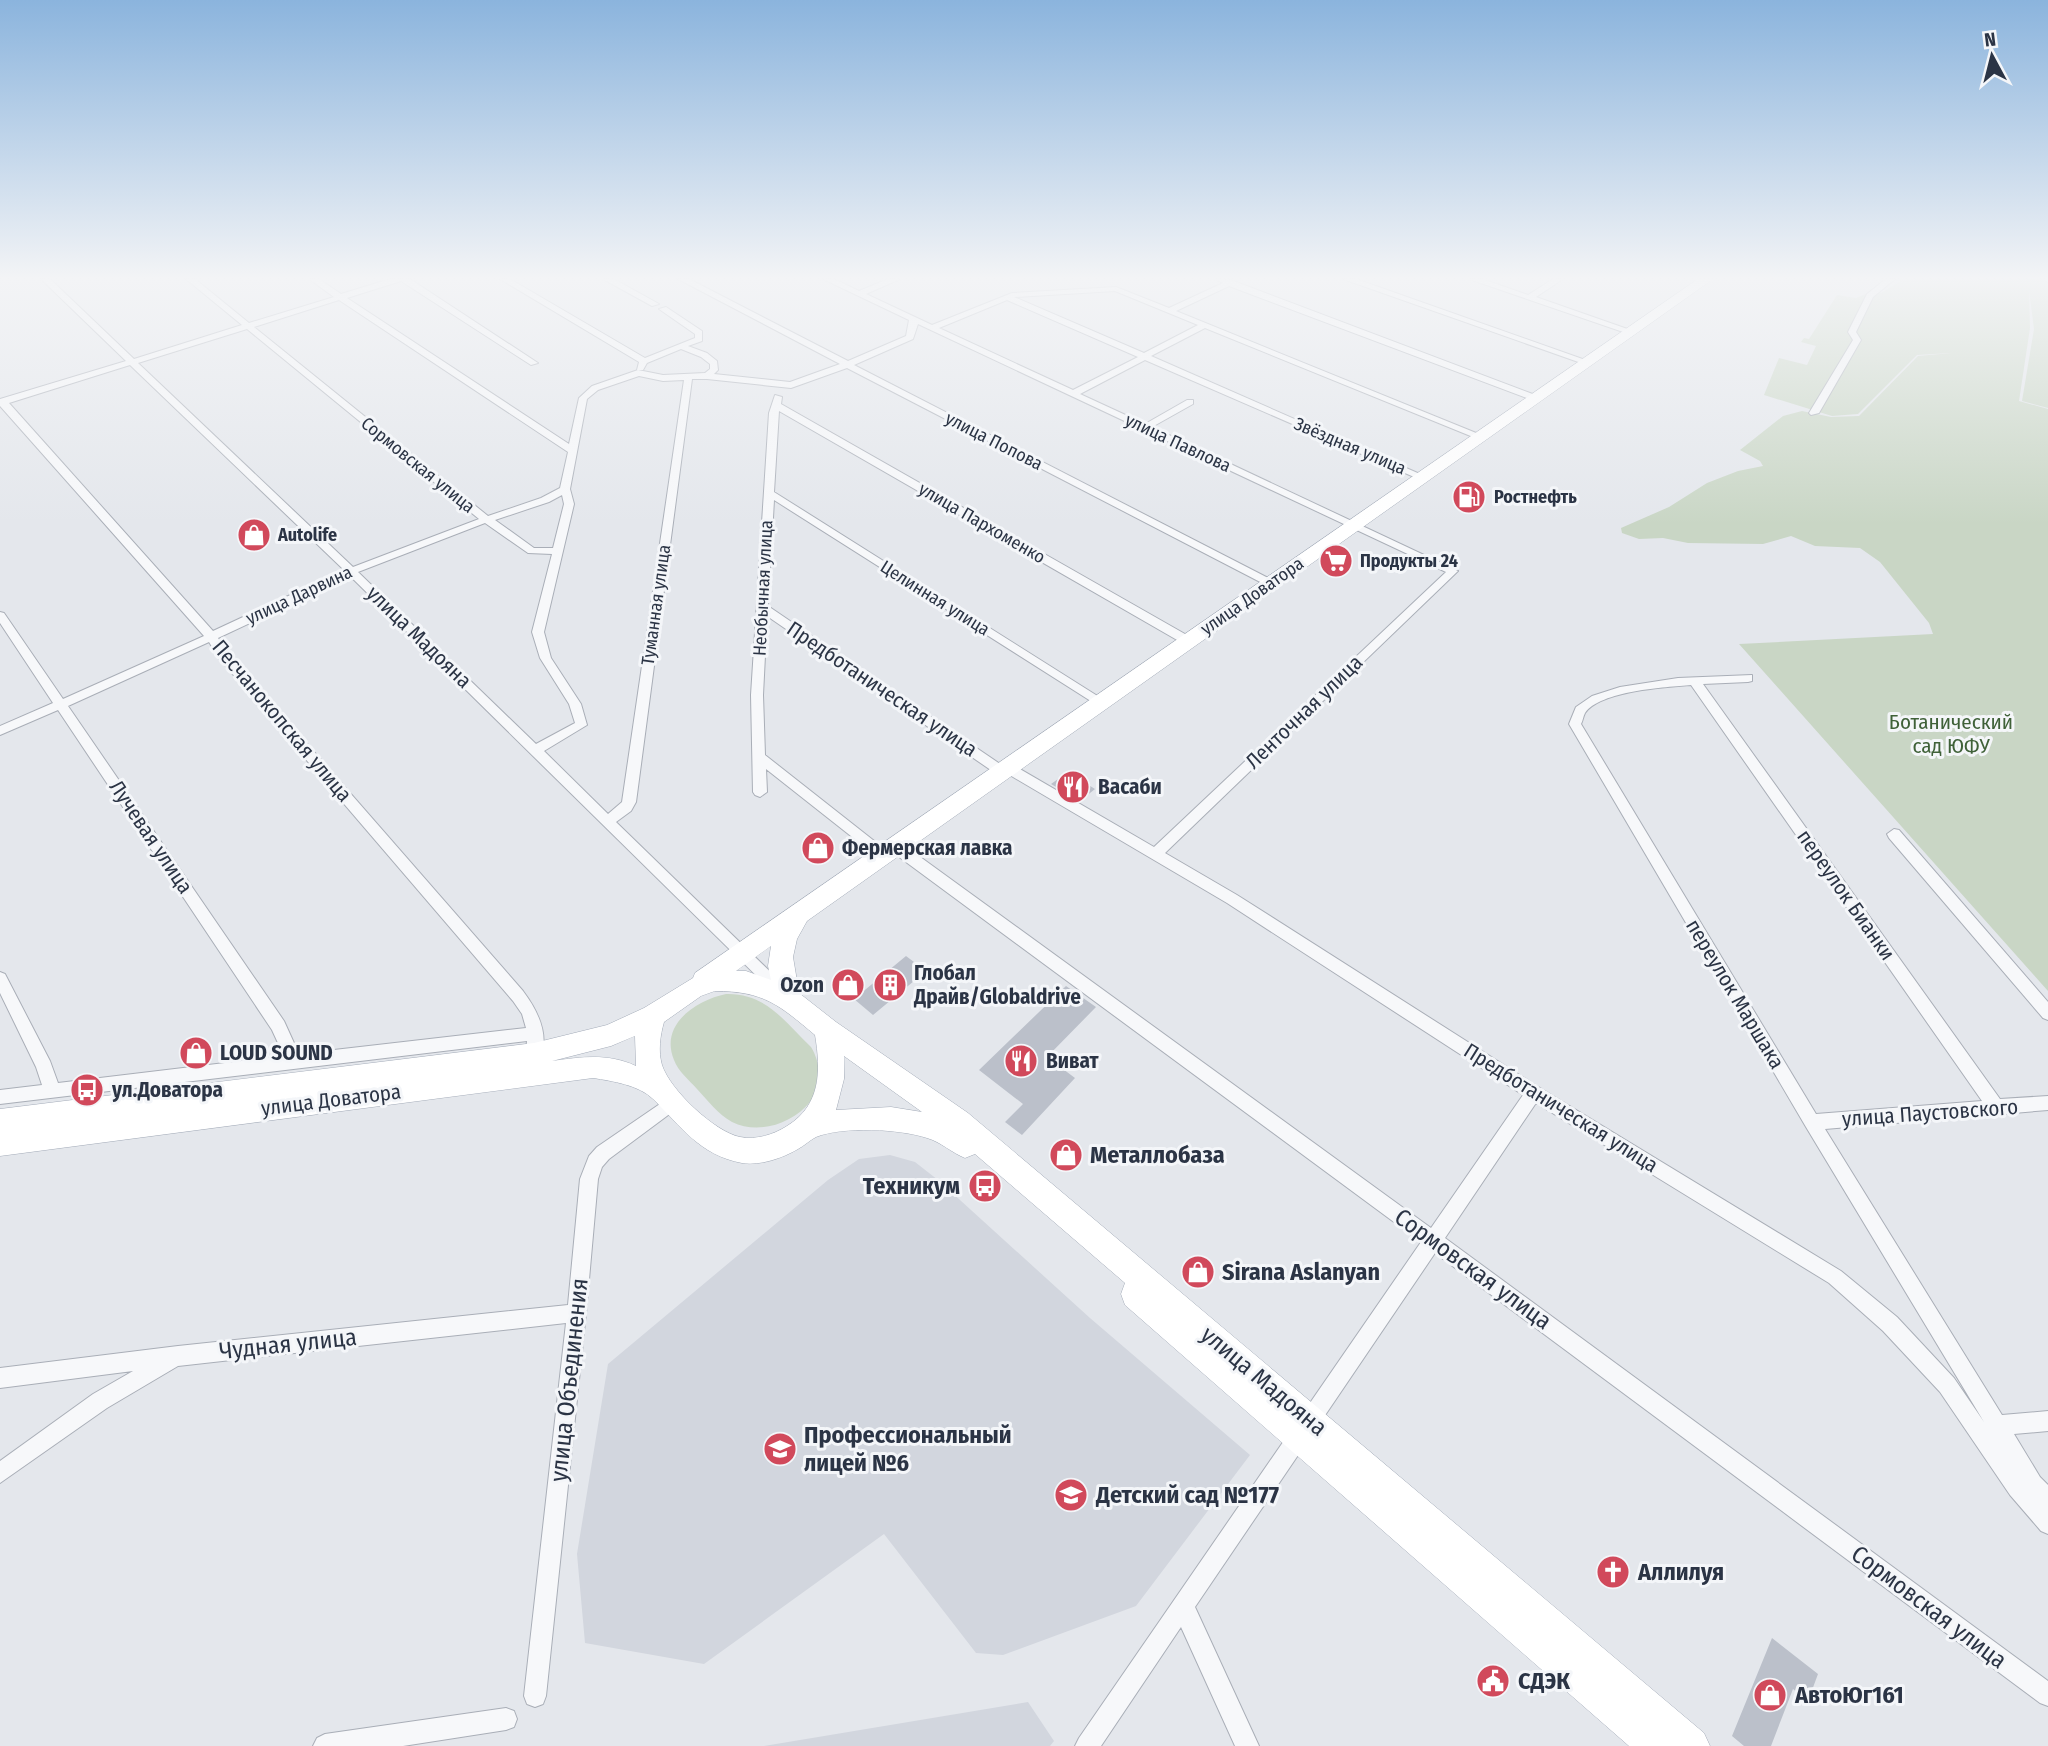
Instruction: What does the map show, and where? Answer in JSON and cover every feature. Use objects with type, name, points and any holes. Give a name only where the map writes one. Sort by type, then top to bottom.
[{"type":"main road","name":"улица Доватора","points":[[692,988],[1587,362]]},
{"type":"main road","name":"улица Доватора","points":[[789,999],[780,975],[780,953],[783,941],[798,915]]},
{"type":"main road","points":[[715,981],[746,981],[789,999],[827,1030],[832,1055],[831,1085],[827,1100],[811,1126],[772,1147],[742,1150],[716,1141],[666,1095],[650,1070],[646,1047],[653,1016],[692,988],[715,981]]},
{"type":"main road","name":"улица Доватора","points":[[0,1121],[611,1035],[653,1016]]},
{"type":"main road","name":"улица Мадояна","points":[[827,1030],[958,1122],[1306,1429],[1658,1746]]},
{"type":"main road","name":"улица Доватора","points":[[0,1143],[593,1068],[621,1071],[666,1095]]},
{"type":"main road","name":"улица Мадояна","points":[[811,1126],[846,1119],[870,1118],[950,1132],[1691,1746]]},
{"type":"street","name":"Сормовская улица","points":[[290,360],[486,519],[532,551],[557,551]]},
{"type":"street","points":[[434,360],[571,450]]},
{"type":"street","points":[[530,360],[534,363]]},
{"type":"street","points":[[707,376],[714,370],[714,363],[711,360]]},
{"type":"street","name":"улица Попова","points":[[837,360],[1270,583]]},
{"type":"street","points":[[536,750],[579,727],[582,719],[545,660],[538,632],[569,504],[565,489],[583,398],[595,388],[638,373],[663,378],[688,379],[707,376],[761,381],[781,386],[802,383],[856,360]]},
{"type":"street","name":"улица Павлова","points":[[1004,360],[1453,571]]},
{"type":"street","points":[[1073,394],[1137,360]]},
{"type":"street","name":"Звёздная улица","points":[[1152,360],[1424,478]]},
{"type":"street","points":[[1289,360],[1481,437]]},
{"type":"street","points":[[1437,360],[1535,398]]},
{"type":"street","points":[[1583,360],[1587,362]]},
{"type":"street","points":[[1814,413],[1845,360]]},
{"type":"street","points":[[1,403],[133,361]]},
{"type":"street","name":"улица Мадояна","points":[[133,361],[536,750],[789,999]]},
{"type":"street","points":[[638,373],[644,361]]},
{"type":"street","name":"Туманная улица","points":[[607,821],[629,802],[688,379]]},
{"type":"street","name":"Необычная улица","points":[[760,792],[757,695],[775,405],[781,386]]},
{"type":"street","points":[[1144,428],[1190,402]]},
{"type":"street","name":"Песчанокопская улица","points":[[1,403],[211,636],[223,655],[519,996],[531,1013],[535,1044]]},
{"type":"street","name":"улица Пархоменко","points":[[775,405],[1188,641]]},
{"type":"street","name":"улица Дарвина","points":[[0,731],[351,571],[486,519],[545,500],[565,489]]},
{"type":"street","name":"Целинная улица","points":[[769,493],[1101,702]]},
{"type":"street","name":"Ленточная улица","points":[[1155,854],[1453,571]]},
{"type":"street","name":"Предботаническая улица","points":[[762,607],[1005,770],[1232,899],[1534,1093],[1835,1277],[1862,1297],[1947,1385],[2017,1488],[2048,1524]]},
{"type":"street","name":"Лучевая улица","points":[[0,615],[278,1026],[295,1063]]},
{"type":"street","name":"переулок Маршака","points":[[1748,678],[1630,688],[1597,697],[1579,709],[1575,724],[1812,1122],[1997,1425]]},
{"type":"street","name":"переулок Бианки","points":[[1695,682],[1996,1107]]},
{"type":"street","name":"Сормовская улица","points":[[759,757],[1433,1240],[2048,1695]]},
{"type":"street","points":[[1894,834],[2048,1013]]},
{"type":"street","points":[[0,978],[44,1066],[51,1091]]},
{"type":"street","name":"улица Доватора","points":[[0,1097],[295,1063],[535,1044]]},
{"type":"street","points":[[1087,1746],[1534,1093]]},
{"type":"street","name":"улица Объединения","points":[[535,1696],[589,1179],[595,1162],[666,1095]]},
{"type":"street","name":"улица Паустовского","points":[[1812,1122],[2048,1103]]},
{"type":"street","name":"Чудная улица","points":[[0,1378],[577,1313]]},
{"type":"street","points":[[0,1473],[100,1401],[178,1356]]},
{"type":"street","points":[[2048,1421],[1997,1425],[2034,1484],[2048,1500]]},
{"type":"street","points":[[1184,1606],[1247,1746]]},
{"type":"street","points":[[325,1746],[506,1719]]},
{"type":"shaded area","name":"Профессиональный лицей №6","points":[[890,1155],[915,1162],[938,1180],[1090,1318],[1250,1455],[1136,1606],[1003,1655],[976,1653],[884,1534],[704,1664],[585,1643],[577,1554],[608,1364],[828,1180],[859,1159]]},
{"type":"shaded area","points":[[1028,1702],[1054,1741],[1050,1746],[764,1746]]},
{"type":"green space","points":[[1778,360],[1807,365],[1809,360],[1912,360],[1858,414],[1832,416],[1764,395]]},
{"type":"green space","name":"Ботанический сад ЮФУ","points":[[1914,360],[2025,360],[2019,401],[2048,409],[2048,991],[1739,644],[1933,634],[1929,623],[1880,562],[1860,548],[1815,546],[1791,536],[1763,544],[1688,543],[1663,538],[1639,539],[1622,533],[1621,528],[1669,507],[1707,483],[1738,471],[1763,466],[1760,461],[1740,450],[1783,416],[1802,411],[1831,417],[1859,416]]},
{"type":"green space","points":[[2029,360],[2048,360],[2048,408],[2022,401]]},
{"type":"green space","points":[[726,994],[740,995],[763,1003],[811,1047],[819,1074],[817,1089],[810,1102],[794,1116],[763,1127],[742,1126],[732,1122],[713,1107],[676,1064],[671,1047],[676,1025],[693,1008]]},
{"type":"building","name":"Васаби","points":[[1068,772],[1095,789],[1080,801],[1051,784]]},
{"type":"building","name":"Глобал Драйв/Globaldrive","points":[[906,956],[926,971],[873,1015],[854,999]]},
{"type":"building","name":"Виват","points":[[1066,986],[1096,1007],[1047,1057],[1075,1078],[1022,1135],[1005,1122],[1023,1104],[979,1070]]},
{"type":"building","name":"Металлобаза","points":[[1067,1144],[1078,1153],[1065,1166],[1054,1158]]},
{"type":"building","name":"Sirana Aslanyan","points":[[1196,1257],[1213,1272],[1200,1288],[1182,1273]]},
{"type":"building","name":"АвтоЮг161","points":[[1772,1638],[1818,1674],[1808,1701],[1793,1689],[1771,1746],[1744,1746],[1732,1736]]},
{"type":"place","name":"Ростнефть","points":[[1469,497]]},
{"type":"place","name":"Autolife","points":[[254,535]]},
{"type":"place","name":"Продукты 24","points":[[1336,561]]},
{"type":"place","name":"Васаби","points":[[1073,787]]},
{"type":"place","name":"Фермерская лавка","points":[[818,848]]},
{"type":"place","name":"Ozon","points":[[848,985]]},
{"type":"place","name":"Глобал Драйв/Globaldrive","points":[[890,985]]},
{"type":"place","name":"LOUD SOUND","points":[[196,1053]]},
{"type":"place","name":"Виват","points":[[1021,1061]]},
{"type":"place","name":"ул.Доватора","points":[[87,1090]]},
{"type":"place","name":"Металлобаза","points":[[1066,1155]]},
{"type":"place","name":"Техникум","points":[[985,1186]]},
{"type":"place","name":"Sirana Aslanyan","points":[[1198,1272]]},
{"type":"place","name":"Профессиональный лицей №6","points":[[780,1449]]},
{"type":"place","name":"Детский сад №177","points":[[1071,1495]]},
{"type":"place","name":"Аллилуя","points":[[1613,1572]]},
{"type":"place","name":"СДЭК","points":[[1493,1681]]},
{"type":"place","name":"АвтоЮг161","points":[[1770,1695]]}]
